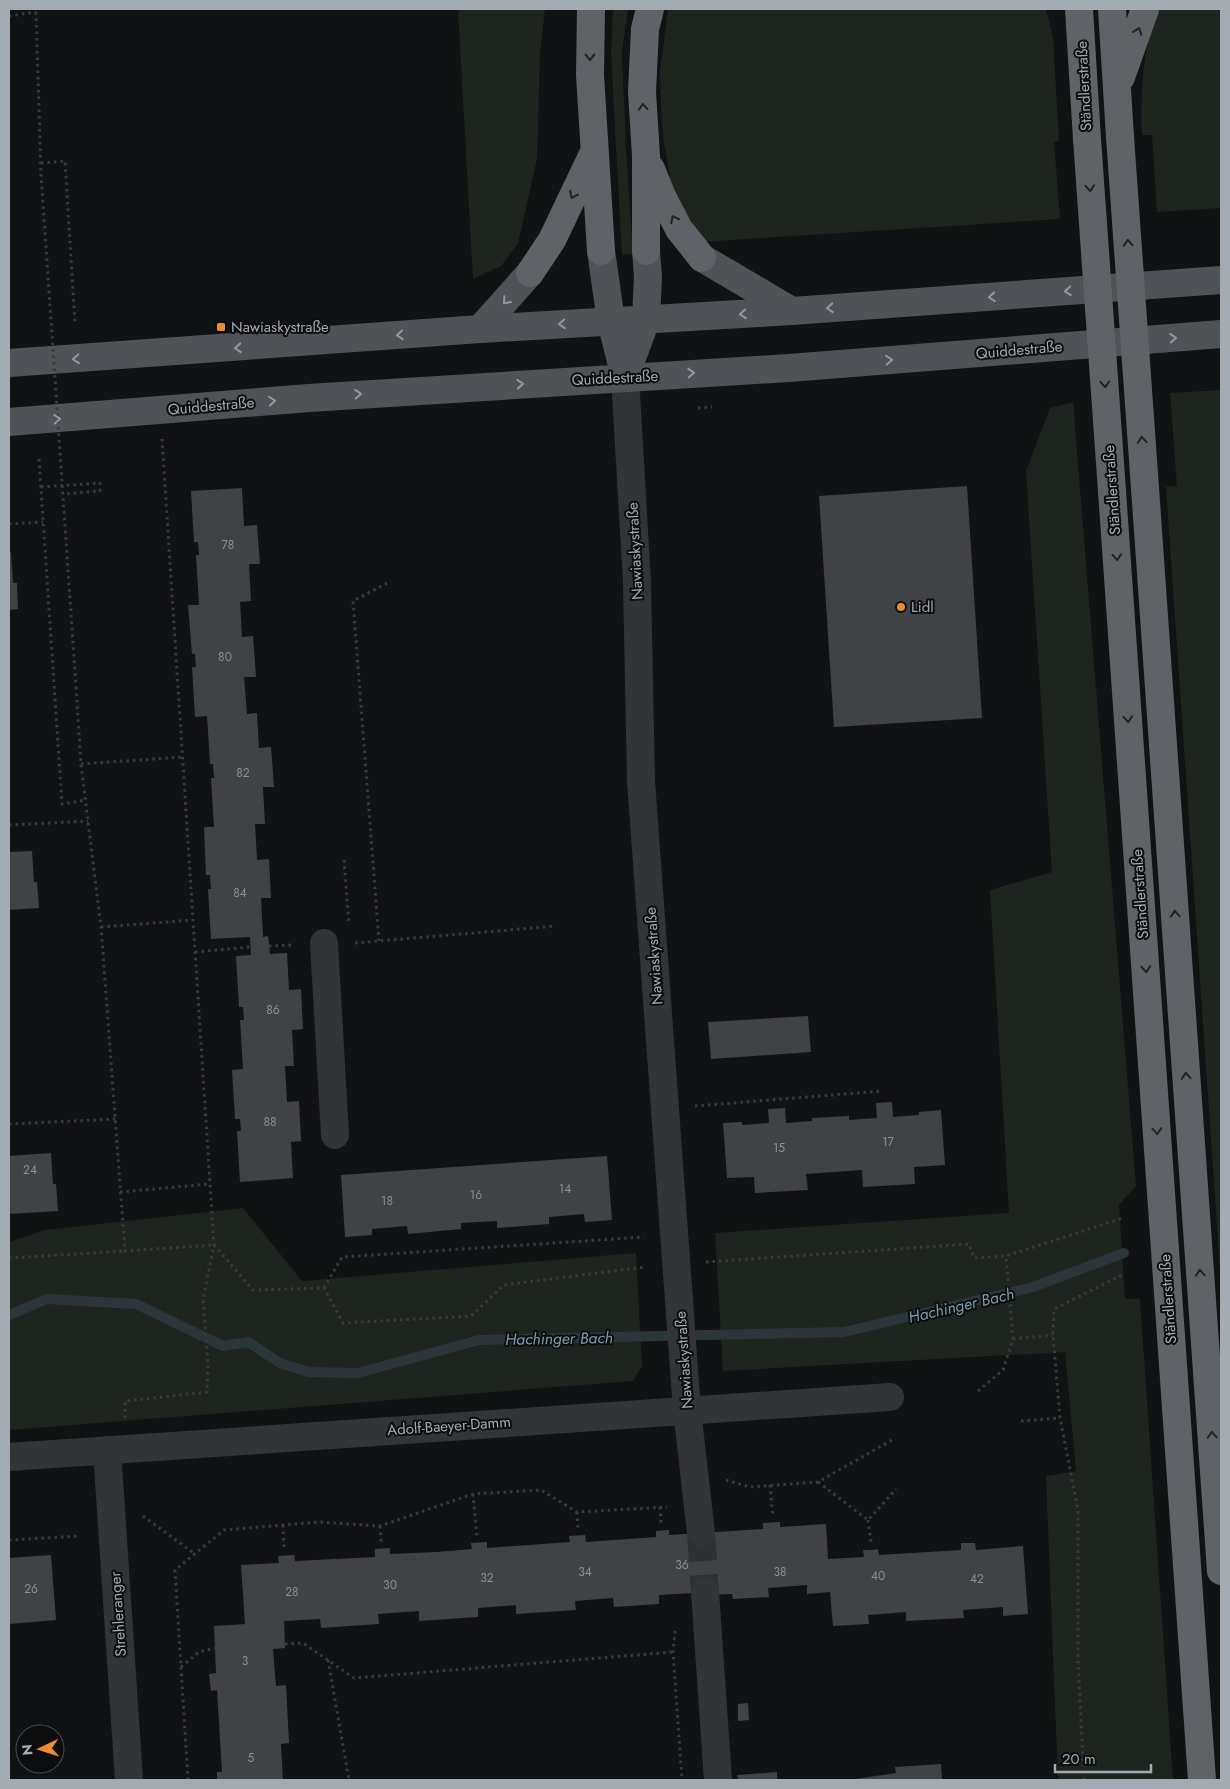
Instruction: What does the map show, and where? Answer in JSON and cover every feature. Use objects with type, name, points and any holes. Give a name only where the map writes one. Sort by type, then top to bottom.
[{"type":"highway","points":[[591,9],[590,75],[601,251]]},
{"type":"highway","points":[[646,251],[646,156],[642,92],[645,37],[650,9]]},
{"type":"highway","points":[[1059,9],[1084,85]]},
{"type":"highway","name":"Ständlerstraße","points":[[1079,9],[1202,1780]]},
{"type":"highway","points":[[1112,9],[1221,1571]]},
{"type":"highway","points":[[1117,85],[1145,9]]},
{"type":"highway","points":[[530,273],[552,240],[594,151]]},
{"type":"highway","points":[[646,156],[662,196],[679,229],[702,258]]},
{"type":"main road","points":[[601,251],[611,321],[625,377]]},
{"type":"main road","points":[[625,377],[646,320],[648,276],[646,251]]},
{"type":"main road","points":[[702,258],[792,311]]},
{"type":"main road","points":[[480,329],[530,273]]},
{"type":"main road","points":[[9,363],[480,329],[792,311],[1221,280]]},
{"type":"main road","name":"Quiddestraße","points":[[9,422],[310,398],[789,368],[1221,334]]},
{"type":"street","name":"Nawiaskystraße","points":[[625,377],[637,582],[642,781],[687,1410],[701,1533]]},
{"type":"street","points":[[335,1135],[338,943]]},
{"type":"street","name":"Adolf-Baeyer-Damm","points":[[9,1457],[890,1397]]},
{"type":"street","name":"Strehleranger","points":[[107,1450],[129,1780]]},
{"type":"street","points":[[705,1592],[718,1780]]},
{"type":"path","points":[[29,9],[36,12]]},
{"type":"path","points":[[9,16],[36,12]]},
{"type":"path","points":[[36,12],[41,174],[81,764],[101,927],[125,1250]]},
{"type":"path","points":[[41,163],[65,161],[75,323]]},
{"type":"path","points":[[698,408],[712,407]]},
{"type":"path","points":[[125,1419],[125,1402],[207,1392],[208,1364],[203,1300],[214,1245],[160,411]]},
{"type":"path","points":[[39,459],[62,804],[86,800]]},
{"type":"path","points":[[41,487],[100,483],[100,491],[63,494]]},
{"type":"path","points":[[9,524],[43,522]]},
{"type":"path","points":[[379,941],[353,601],[391,582]]},
{"type":"path","points":[[81,764],[182,757]]},
{"type":"path","points":[[9,825],[88,821]]},
{"type":"path","points":[[338,943],[344,860]]},
{"type":"path","points":[[101,927],[193,920]]},
{"type":"path","points":[[269,946],[379,941],[556,926]]},
{"type":"path","points":[[195,952],[250,947]]},
{"type":"path","points":[[665,1108],[882,1091]]},
{"type":"path","points":[[9,1124],[115,1119]]},
{"type":"path","points":[[120,1192],[210,1184]]},
{"type":"path","points":[[324,1288],[343,1323],[471,1316],[504,1285],[676,1264],[969,1244],[974,1258],[1006,1256],[1123,1218]]},
{"type":"path","points":[[324,1288],[342,1257],[674,1235]]},
{"type":"path","points":[[9,1258],[214,1245]]},
{"type":"path","points":[[214,1245],[253,1290],[324,1288]]},
{"type":"path","points":[[978,1390],[1004,1370],[1013,1339],[1006,1256]]},
{"type":"path","points":[[1084,1780],[1078,1662],[1078,1510],[1060,1418],[1053,1336],[1054,1309],[1124,1274]]},
{"type":"path","points":[[1013,1339],[1053,1336]]},
{"type":"path","points":[[1021,1421],[1060,1418]]},
{"type":"path","points":[[694,1471],[750,1487],[818,1482],[892,1440]]},
{"type":"path","points":[[818,1482],[868,1520],[871,1542]]},
{"type":"path","points":[[770,1485],[773,1517]]},
{"type":"path","points":[[868,1520],[896,1489]]},
{"type":"path","points":[[188,1780],[175,1570],[224,1530],[319,1522],[380,1526],[473,1494],[541,1490],[577,1512],[698,1505]]},
{"type":"path","points":[[473,1494],[477,1537]]},
{"type":"path","points":[[660,1507],[661,1524]]},
{"type":"path","points":[[577,1512],[578,1529]]},
{"type":"path","points":[[142,1515],[195,1554]]},
{"type":"path","points":[[283,1525],[284,1548]]},
{"type":"path","points":[[380,1526],[381,1542]]},
{"type":"path","points":[[9,1540],[80,1536]]},
{"type":"path","points":[[676,1623],[673,1652],[682,1780]]},
{"type":"path","points":[[285,1644],[303,1643],[354,1678],[673,1652]]},
{"type":"path","points":[[181,1667],[199,1652],[215,1648]]},
{"type":"path","points":[[328,1660],[349,1780]]},
{"type":"shaded area","points":[[458,9],[545,9],[540,53],[537,159],[518,243],[501,266],[473,279]]},
{"type":"shaded area","points":[[613,9],[628,9],[622,54],[633,254],[622,255],[611,54]]},
{"type":"shaded area","points":[[668,9],[1046,9],[1053,37],[1059,141],[1054,142],[1060,219],[701,242],[671,181],[664,144],[660,72]]},
{"type":"shaded area","points":[[1155,9],[1221,9],[1221,208],[1157,212],[1152,135],[1142,135],[1142,87]]},
{"type":"shaded area","points":[[1221,390],[1221,1285],[1166,487],[1177,486],[1170,393]]},
{"type":"shaded area","points":[[1073,402],[1136,1186],[1119,1205],[1125,1299],[1140,1299],[1173,1780],[1058,1780],[1046,1476],[1076,1471],[1065,1352],[723,1371],[715,1233],[1009,1213],[990,890],[1052,872],[1026,471],[1050,408]]},
{"type":"shaded area","points":[[243,1208],[302,1281],[636,1253],[642,1366],[633,1381],[9,1430],[9,1242],[45,1230]]},
{"type":"building","name":"Lidl","points":[[967,486],[982,718],[834,727],[819,496]]},
{"type":"building","points":[[242,488],[244,526],[257,525],[260,564],[249,564],[251,601],[240,602],[242,637],[253,636],[256,677],[244,677],[247,714],[257,713],[259,748],[271,747],[274,787],[263,787],[265,824],[255,824],[257,860],[269,859],[271,898],[261,898],[263,937],[268,936],[270,954],[287,953],[289,990],[301,989],[303,1029],[292,1030],[294,1066],[285,1066],[287,1102],[299,1101],[301,1141],[291,1142],[293,1178],[240,1182],[237,1131],[241,1131],[240,1119],[235,1119],[232,1070],[243,1069],[240,1020],[244,1020],[243,1007],[239,1007],[236,956],[251,955],[250,937],[211,939],[208,889],[211,889],[210,875],[206,875],[204,827],[214,827],[211,778],[214,778],[213,764],[210,764],[207,716],[195,717],[192,667],[196,667],[195,654],[192,654],[188,605],[199,605],[196,555],[199,555],[198,542],[194,542],[191,491]]},
{"type":"building","points":[[9,552],[11,552],[13,583],[17,583],[18,609],[9,610]]},
{"type":"building","points":[[32,851],[34,882],[37,882],[39,908],[9,910],[9,852]]},
{"type":"building","points":[[808,1016],[811,1052],[711,1059],[708,1022]]},
{"type":"building","points":[[892,1102],[893,1117],[919,1115],[919,1112],[941,1110],[945,1165],[914,1167],[915,1184],[863,1187],[862,1170],[806,1174],[808,1190],[755,1193],[754,1177],[727,1178],[723,1123],[742,1122],[742,1125],[769,1123],[768,1109],[785,1108],[786,1123],[812,1121],[812,1118],[849,1116],[849,1120],[877,1118],[876,1103]]},
{"type":"building","points":[[51,1153],[53,1184],[56,1184],[58,1211],[9,1214],[9,1156]]},
{"type":"building","points":[[607,1156],[612,1220],[585,1222],[584,1214],[549,1217],[549,1224],[497,1228],[497,1221],[461,1223],[461,1229],[408,1234],[407,1226],[372,1229],[372,1235],[345,1237],[341,1175]]},
{"type":"building","points":[[780,1522],[780,1527],[826,1524],[828,1559],[864,1557],[863,1550],[878,1549],[879,1555],[961,1550],[961,1543],[975,1543],[976,1550],[1023,1546],[1028,1614],[1003,1616],[1003,1607],[963,1610],[964,1618],[906,1621],[906,1612],[868,1615],[869,1624],[833,1626],[830,1592],[807,1594],[807,1585],[768,1588],[769,1597],[733,1599],[732,1594],[710,1595],[710,1592],[659,1595],[659,1604],[614,1607],[613,1598],[575,1601],[576,1610],[516,1614],[516,1605],[478,1608],[478,1617],[419,1621],[419,1611],[378,1614],[379,1624],[321,1628],[320,1619],[284,1621],[285,1648],[273,1649],[276,1686],[286,1685],[289,1743],[281,1744],[283,1780],[217,1780],[217,1772],[222,1772],[217,1690],[211,1691],[209,1674],[216,1673],[214,1626],[245,1624],[241,1565],[279,1563],[278,1556],[294,1555],[295,1561],[375,1557],[375,1549],[390,1548],[390,1554],[437,1552],[472,1549],[471,1543],[487,1542],[487,1548],[570,1542],[569,1536],[585,1535],[586,1542],[656,1537],[656,1531],[669,1530],[669,1535],[763,1529],[763,1523]]},
{"type":"building","points":[[51,1555],[56,1620],[9,1624],[9,1558]]},
{"type":"building","points":[[748,1703],[749,1720],[738,1721],[738,1704]]},
{"type":"building","points":[[941,1764],[942,1780],[848,1780],[896,1773],[895,1767]]},
{"type":"building","points":[[777,1772],[777,1780],[738,1780],[737,1775]]},
{"type":"waterway","name":"Hachinger Bach","points":[[9,1315],[47,1299],[136,1304],[223,1346],[248,1342],[280,1363],[308,1372],[358,1373],[479,1340],[844,1332],[1033,1287],[1124,1253]]},
{"type":"tunnel","points":[[701,1533],[705,1592]]},
{"type":"place","name":"Nawiaskystraße","points":[[221,327]]},
{"type":"place","name":"Lidl","points":[[901,607]]}]
